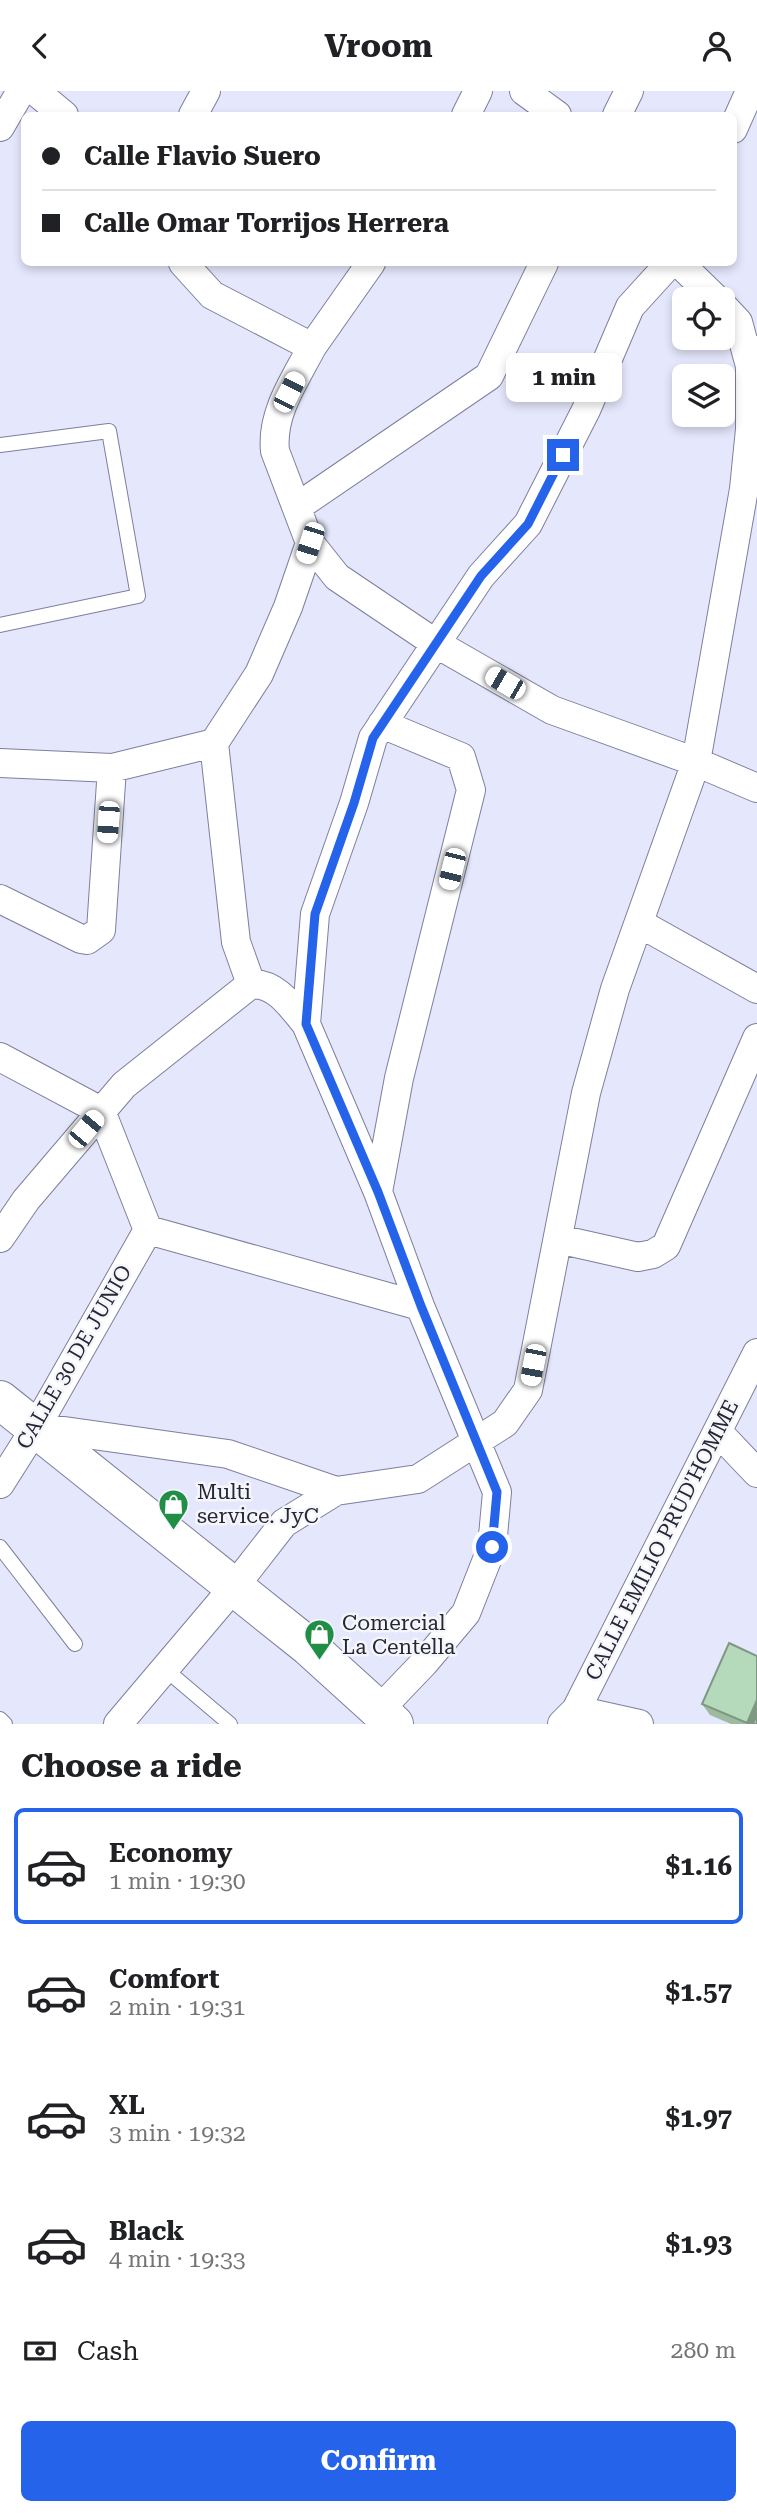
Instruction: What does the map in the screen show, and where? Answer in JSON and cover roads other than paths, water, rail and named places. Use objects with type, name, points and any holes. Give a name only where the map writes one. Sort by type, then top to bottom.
[{"type":"main road","points":[[0,1400],[308,1646],[387,1716]]},
{"type":"street","points":[[0,127],[21,91]]},
{"type":"street","points":[[35,91],[60,112]]},
{"type":"street","points":[[194,112],[206,91]]},
{"type":"street","points":[[468,112],[478,91]]},
{"type":"street","points":[[524,91],[553,112]]},
{"type":"street","points":[[618,112],[629,91]]},
{"type":"street","points":[[737,119],[750,91]]},
{"type":"street","points":[[186,266],[212,295],[312,347]]},
{"type":"street","points":[[369,266],[312,347],[278,414],[275,451],[310,543],[337,577],[435,643],[552,710],[696,762],[757,788]]},
{"type":"street","points":[[297,507],[489,376],[543,266]]},
{"type":"street","points":[[306,1024],[315,914],[354,803],[373,738],[481,576],[528,524],[586,410],[630,307],[667,266]]},
{"type":"street","points":[[682,266],[704,287]]},
{"type":"street","points":[[118,1724],[234,1587],[284,1523],[336,1491],[418,1479],[505,1423],[528,1390],[586,1093],[615,989],[696,762],[746,536],[744,489],[755,361],[735,319]]},
{"type":"street","points":[[251,984],[236,942],[214,743],[259,674],[288,607],[310,543]]},
{"type":"street","points":[[378,1192],[399,1078],[471,790],[461,757],[382,724]]},
{"type":"street","points":[[1,765],[113,768],[214,743]]},
{"type":"street","points":[[0,899],[81,939],[87,940],[101,930],[113,768]]},
{"type":"street","points":[[639,923],[757,989]]},
{"type":"street","points":[[0,1238],[26,1199],[124,1085],[251,984],[262,984],[284,998],[306,1024],[378,1192],[497,1492],[492,1547],[466,1613],[424,1663],[387,1716]]},
{"type":"street","points":[[558,1239],[638,1257],[653,1254],[666,1245],[757,1038]]},
{"type":"street","points":[[0,1058],[101,1111],[148,1230],[421,1306]]},
{"type":"street","name":"CALLE 30 DE JUNIO","points":[[0,1484],[36,1427],[148,1230]]},
{"type":"street","name":"CALLE EMILIO PRUD'HOMME","points":[[569,1717],[757,1353]]},
{"type":"street","points":[[36,1427],[228,1454],[336,1491]]},
{"type":"street","points":[[718,1432],[757,1473]]},
{"type":"street","points":[[569,1717],[639,1724]]},
{"type":"lane","points":[[0,445],[109,431],[138,596],[0,625]]},
{"type":"lane","points":[[0,1546],[75,1644]]},
{"type":"lane","points":[[165,1669],[230,1724]]},
{"type":"lane","points":[[0,1719],[5,1724]]},
{"type":"place","name":"Multi service. JyC","points":[[174,1531]]},
{"type":"place","name":"Comercial La Centella","points":[[319,1662]]}]
